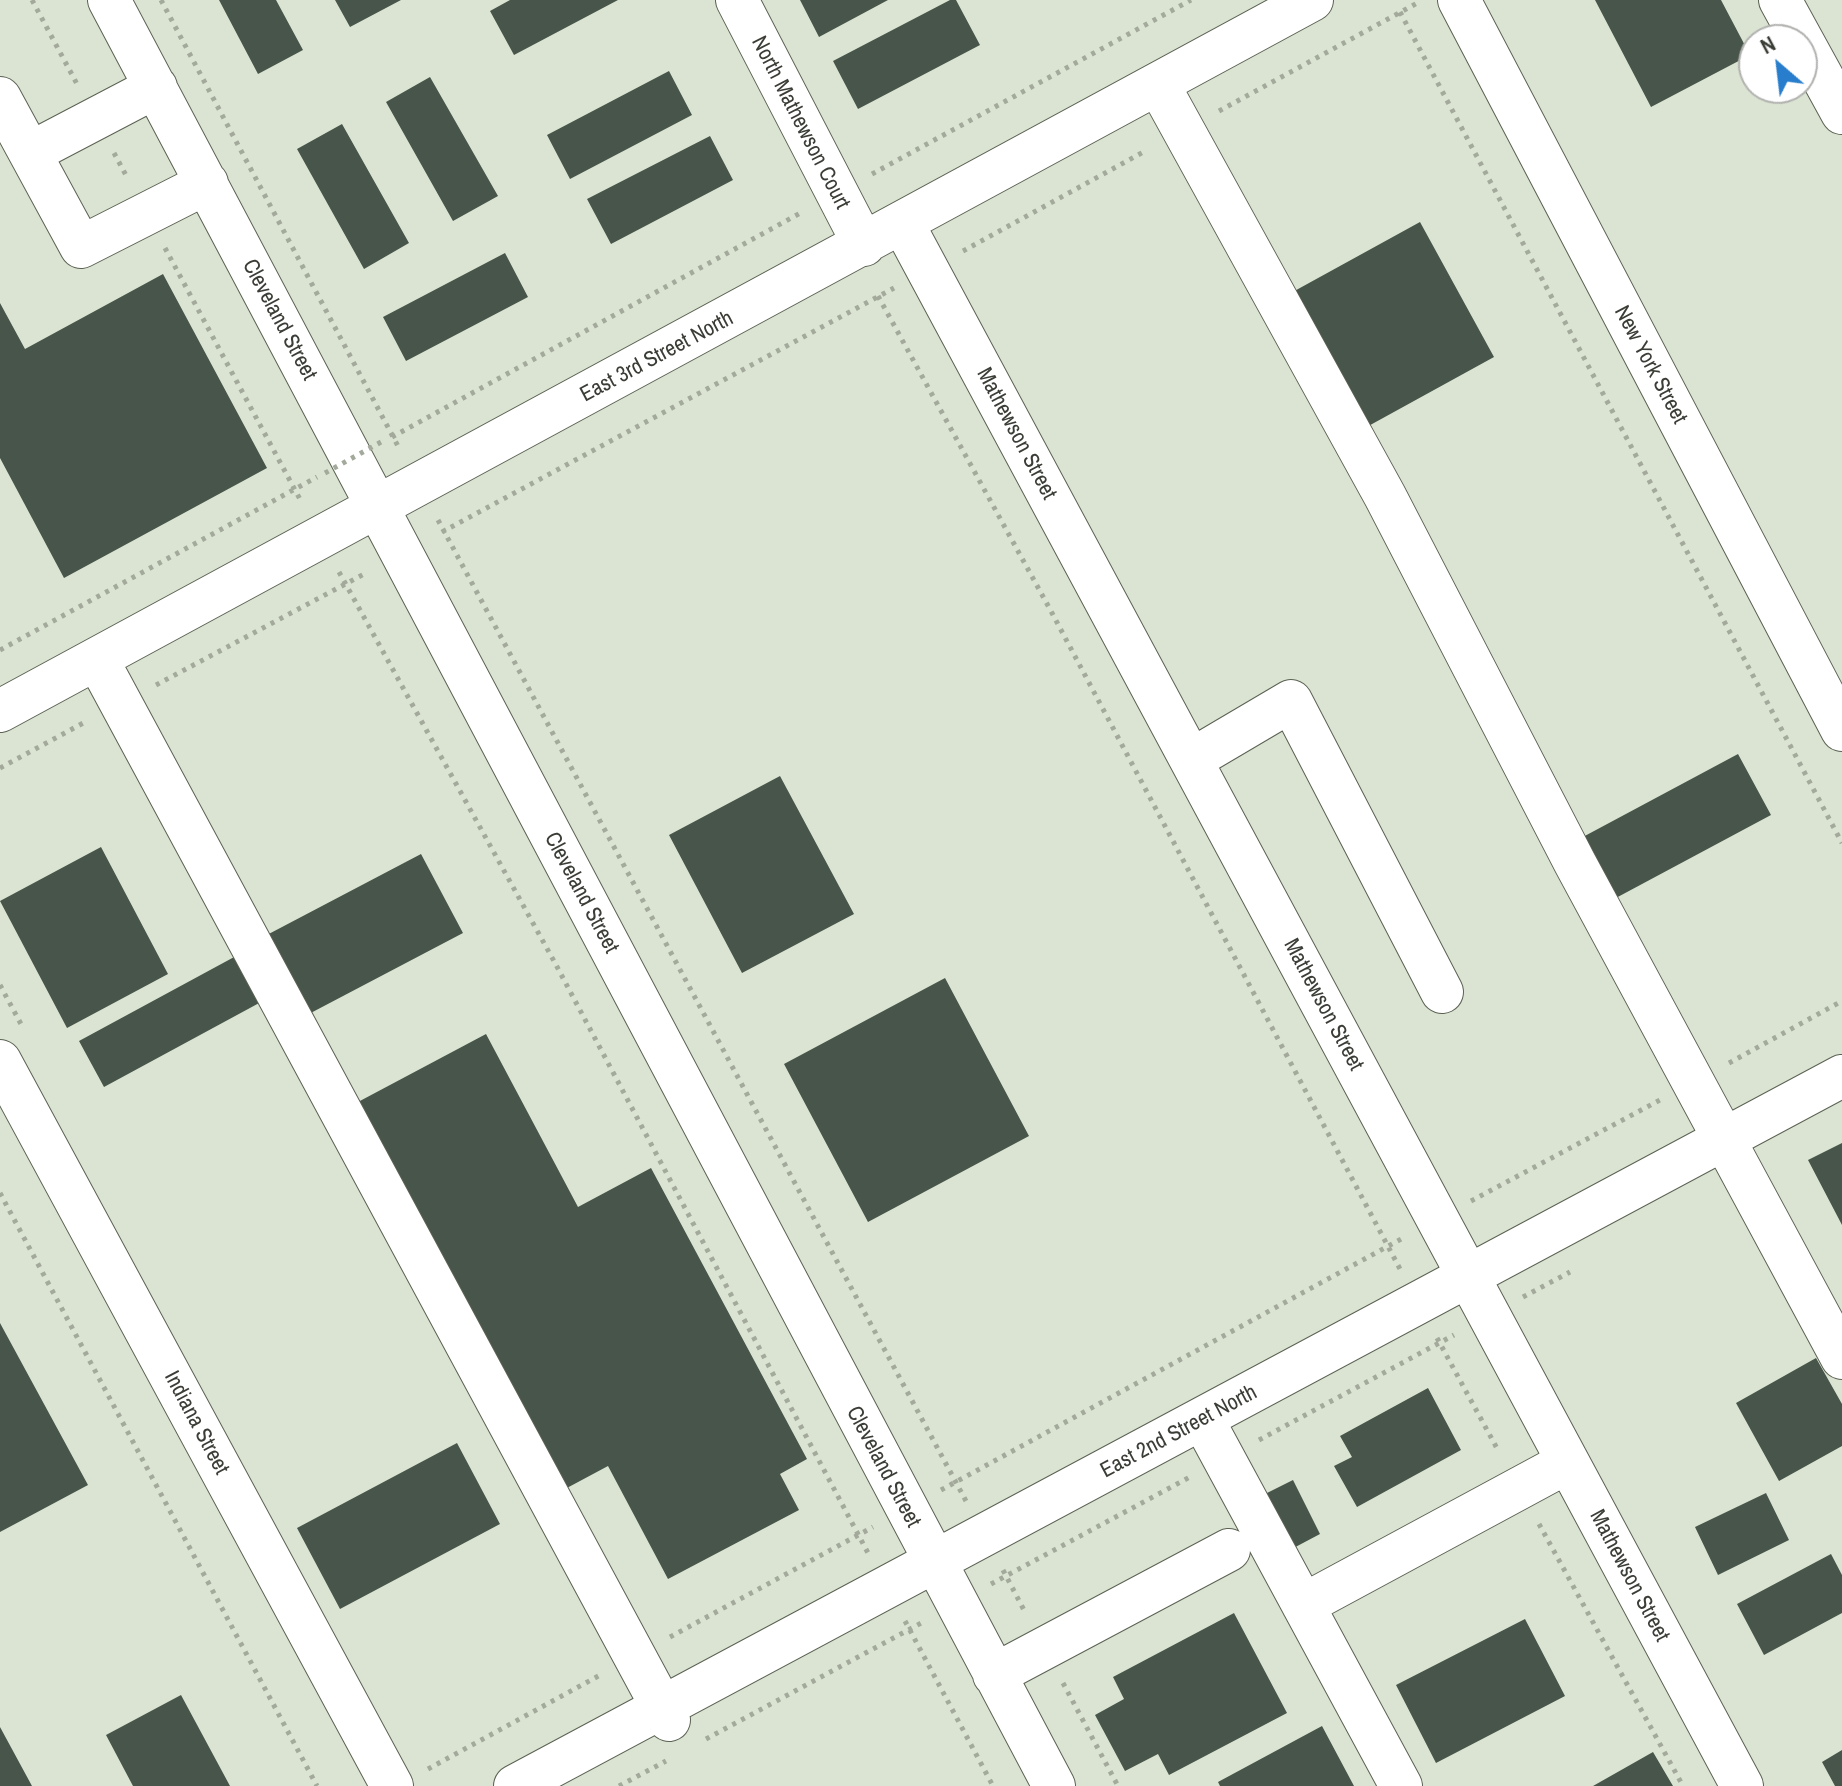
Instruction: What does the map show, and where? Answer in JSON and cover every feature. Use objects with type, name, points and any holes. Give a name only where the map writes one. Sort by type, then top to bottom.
[{"type":"street","name":"Cleveland Street","points":[[109,0],[379,507],[933,1564],[1054,1786]]},
{"type":"street","name":"North Mathewson Court","points":[[737,0],[864,245]]},
{"type":"street","name":"East 3rd Street North","points":[[0,711],[1312,0]]},
{"type":"street","name":"New York Street","points":[[1459,0],[1842,730]]},
{"type":"street","points":[[1780,0],[1842,113]]},
{"type":"street","points":[[1158,84],[1385,496],[1575,863],[1842,1358]]},
{"type":"street","points":[[30,153],[156,87]]},
{"type":"street","points":[[0,98],[81,247],[207,183]]},
{"type":"street","name":"Mathewson Street","points":[[903,224],[1742,1786]]},
{"type":"street","points":[[97,659],[665,1714]]},
{"type":"street","points":[[1191,760],[1291,701],[1442,992]]},
{"type":"street","name":"Indiana Street","points":[[0,1061],[408,1778]]},
{"type":"street","name":"East 2nd Street North","points":[[515,1786],[665,1714],[933,1564],[1842,1076]]},
{"type":"street","points":[[1203,1420],[1401,1786]]},
{"type":"street","points":[[1303,1605],[1568,1462]]},
{"type":"street","points":[[994,1675],[1229,1550]]},
{"type":"path","points":[[32,0],[345,584],[555,963],[993,1786]]},
{"type":"path","points":[[161,0],[1118,1786]]},
{"type":"path","points":[[0,650],[1191,0]]},
{"type":"path","points":[[0,768],[444,532],[1422,0]]},
{"type":"path","points":[[1400,12],[1842,843]]},
{"type":"path","points":[[878,296],[1045,600],[1418,1304],[1683,1786]]},
{"type":"path","points":[[408,1778],[1842,1001]]},
{"type":"path","points":[[0,1193],[317,1786]]},
{"type":"building","points":[[219,0],[276,0],[303,50],[258,74]]},
{"type":"building","points":[[335,0],[401,0],[350,27]]},
{"type":"building","points":[[510,0],[618,0],[514,55],[490,11]]},
{"type":"building","points":[[800,0],[888,0],[819,37]]},
{"type":"building","points":[[950,0],[956,0],[980,45],[858,109],[833,61]]},
{"type":"building","points":[[1595,0],[1721,0],[1738,32],[1738,61],[1651,107]]},
{"type":"building","points":[[669,71],[692,115],[570,179],[547,135]]},
{"type":"building","points":[[430,77],[498,196],[453,221],[386,102]]},
{"type":"building","points":[[342,124],[409,243],[364,269],[297,149]]},
{"type":"building","points":[[710,136],[733,180],[611,244],[587,199]]},
{"type":"building","points":[[1420,222],[1494,357],[1363,429],[1289,294]]},
{"type":"building","points":[[505,253],[528,297],[406,361],[383,317]]},
{"type":"building","points":[[163,274],[267,468],[64,578],[0,458],[0,303],[25,349]]},
{"type":"building","points":[[1738,754],[1771,815],[1614,899],[1581,838]]},
{"type":"building","points":[[780,776],[854,914],[742,973],[669,835]]},
{"type":"building","points":[[101,847],[168,974],[67,1028],[0,901]]},
{"type":"building","points":[[421,854],[463,933],[305,1016],[263,937]]},
{"type":"building","points":[[236,956],[261,1002],[104,1087],[79,1041]]},
{"type":"building","points":[[945,978],[1029,1136],[868,1222],[784,1064]]},
{"type":"building","points":[[486,1034],[578,1207],[651,1168],[807,1459],[780,1474],[799,1510],[668,1579],[608,1466],[565,1489],[358,1102]]},
{"type":"building","points":[[1842,1143],[1842,1225],[1808,1160]]},
{"type":"building","points":[[0,1323],[88,1485],[0,1532]]},
{"type":"building","points":[[1816,1358],[1842,1404],[1842,1446],[1779,1481],[1736,1403]]},
{"type":"building","points":[[1428,1388],[1461,1450],[1357,1507],[1334,1466],[1352,1457],[1340,1436]]},
{"type":"building","points":[[457,1443],[500,1524],[340,1609],[297,1528]]},
{"type":"building","points":[[1293,1480],[1320,1534],[1286,1552],[1259,1497]]},
{"type":"building","points":[[1766,1493],[1789,1540],[1718,1575],[1695,1527]]},
{"type":"building","points":[[1831,1554],[1842,1575],[1842,1613],[1764,1655],[1737,1604]]},
{"type":"building","points":[[1234,1613],[1287,1713],[1169,1775],[1158,1754],[1125,1771],[1095,1715],[1124,1699],[1113,1677]]},
{"type":"building","points":[[1525,1619],[1565,1696],[1436,1763],[1396,1685]]},
{"type":"building","points":[[181,1695],[230,1786],[133,1786],[106,1735]]},
{"type":"building","points":[[1322,1726],[1354,1786],[1220,1786],[1218,1782]]},
{"type":"building","points":[[0,1727],[32,1786],[0,1786]]},
{"type":"building","points":[[1842,1750],[1842,1786],[1835,1786],[1822,1762]]},
{"type":"building","points":[[1653,1752],[1673,1786],[1593,1786]]}]
